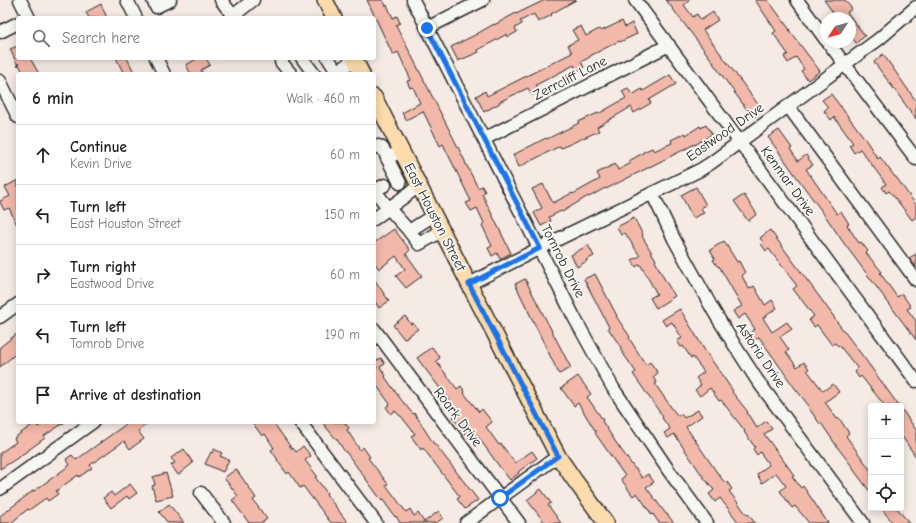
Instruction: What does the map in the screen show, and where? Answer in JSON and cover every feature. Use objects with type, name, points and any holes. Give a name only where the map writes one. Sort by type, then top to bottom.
[{"type":"main road","points":[[325,0],[333,16]]},
{"type":"main road","points":[[355,60],[361,72]]},
{"type":"main road","name":"East Houston Street","points":[[376,101],[558,456],[606,523]]},
{"type":"street","points":[[20,0],[28,16]]},
{"type":"street","points":[[127,0],[135,16]]},
{"type":"street","points":[[153,0],[156,7],[170,0]]},
{"type":"street","points":[[221,0],[233,16],[253,0]]},
{"type":"street","name":"Tomrob Drive","points":[[413,0],[578,323],[613,388],[669,471],[707,523]]},
{"type":"street","points":[[427,28],[483,0]]},
{"type":"street","name":"Kenmar Drive","points":[[635,0],[669,44],[916,381]]},
{"type":"street","points":[[797,0],[820,31]]},
{"type":"street","name":"Eastwood Drive","points":[[469,284],[700,170],[845,65],[879,39],[916,7]]},
{"type":"street","points":[[0,32],[16,25]]},
{"type":"street","name":"Zerrcliff Lane","points":[[484,139],[669,44]]},
{"type":"street","points":[[832,48],[916,159]]},
{"type":"street","points":[[157,60],[163,72]]},
{"type":"street","points":[[281,60],[289,72]]},
{"type":"street","points":[[304,60],[312,72]]},
{"type":"street","points":[[329,60],[335,72]]},
{"type":"street","points":[[337,72],[352,60]]},
{"type":"street","points":[[0,81],[16,113]]},
{"type":"street","points":[[788,106],[916,280]]},
{"type":"street","points":[[376,147],[378,146],[383,149],[400,183]]},
{"type":"street","points":[[387,158],[402,151]]},
{"type":"street","points":[[376,217],[419,186]]},
{"type":"street","points":[[378,189],[381,200],[419,244],[442,231]]},
{"type":"street","name":"Astoria Drive","points":[[652,193],[713,310],[735,346],[757,380],[863,523]]},
{"type":"street","points":[[409,231],[434,215]]},
{"type":"street","points":[[0,317],[16,305]]},
{"type":"street","name":"Roark Drive","points":[[376,332],[519,523]]},
{"type":"street","points":[[0,489],[90,424]]},
{"type":"street","points":[[302,424],[376,523]]},
{"type":"street","points":[[466,523],[558,456]]},
{"type":"street","points":[[201,493],[224,523]]},
{"type":"building","points":[[367,0],[383,0],[393,18],[397,16],[400,23],[396,25],[478,188],[482,186],[485,192],[482,194],[511,253],[500,259],[497,253],[492,256],[488,248],[492,246],[482,225],[484,223],[477,208],[471,211],[466,203],[471,201],[443,144],[440,146],[423,111],[406,120],[402,113],[420,103],[413,87],[410,88],[407,81],[411,80],[398,52],[393,55],[376,19],[376,16],[375,16]]},
{"type":"building","points":[[545,0],[576,0],[538,22],[534,14],[520,21],[522,24],[515,28],[517,32],[508,37],[507,34],[478,50],[479,52],[458,61],[451,47],[516,13]]},
{"type":"building","points":[[666,0],[690,0],[684,5],[693,17],[697,14],[701,20],[713,12],[718,20],[703,30],[763,111],[753,118],[714,63]]},
{"type":"building","points":[[755,0],[768,0],[820,71],[808,80],[801,71],[804,69],[796,57],[788,63],[784,57],[788,54],[773,33],[776,31]]},
{"type":"building","points":[[824,0],[845,0],[852,9],[847,12],[833,12]]},
{"type":"building","points":[[101,4],[106,16],[88,16],[86,12]]},
{"type":"building","points":[[622,21],[625,27],[632,23],[637,34],[620,42],[619,41],[590,56],[581,62],[584,67],[577,71],[574,65],[536,85],[540,91],[532,95],[528,88],[499,102],[500,103],[484,112],[476,96],[485,91],[487,96],[572,53],[568,45],[578,40],[572,30],[581,26],[586,36],[599,29],[601,31]]},
{"type":"building","points":[[856,24],[865,36],[856,43]]},
{"type":"building","points":[[16,47],[16,60],[31,60],[38,72],[23,72],[18,63],[18,66],[10,49]]},
{"type":"building","points":[[883,54],[916,101],[916,119],[874,62]]},
{"type":"building","points":[[117,60],[128,60],[134,72],[123,72]]},
{"type":"building","points":[[195,60],[207,60],[210,65],[201,70],[202,72],[190,72],[186,65]]},
{"type":"building","points":[[670,75],[676,84],[649,100],[651,103],[634,113],[631,107],[597,127],[599,131],[561,148],[560,146],[519,167],[513,155],[579,123],[578,122],[598,114],[626,98],[622,91],[628,88],[632,95],[642,89],[643,91]]},
{"type":"building","points":[[831,94],[863,136],[878,159],[880,157],[916,205],[916,217],[912,220],[889,191],[886,193],[882,187],[886,184],[860,149],[854,153],[849,145],[853,143],[834,117],[831,120],[824,111],[828,107],[822,100]]},
{"type":"building","points":[[706,125],[712,134],[695,145],[606,189],[605,188],[589,197],[588,196],[562,212],[561,211],[549,217],[551,221],[541,226],[534,213],[542,208],[532,189],[543,184],[553,203],[600,179],[597,173],[615,164],[618,170],[631,163],[629,161],[643,152],[652,148],[654,151],[672,143],[671,140],[685,133],[686,135],[700,126],[701,128]]},
{"type":"building","points":[[779,130],[792,148],[790,149],[798,161],[806,155],[813,165],[806,169],[837,214],[841,211],[849,224],[847,225],[859,243],[861,242],[868,251],[866,253],[882,272],[880,273],[897,297],[902,294],[911,307],[907,309],[916,321],[916,340],[843,242],[768,137]]},
{"type":"building","points":[[16,181],[16,223],[9,208],[4,210],[0,202],[10,196],[5,187]]},
{"type":"building","points":[[696,187],[706,205],[701,208],[704,213],[693,218],[681,195]]},
{"type":"building","points":[[744,195],[757,214],[748,221],[734,201]]},
{"type":"building","points":[[634,218],[666,282],[675,296],[656,308],[650,298],[657,294],[640,264],[636,267],[632,260],[640,256],[625,233],[621,235],[617,227]]},
{"type":"building","points":[[394,229],[410,250],[406,254],[422,276],[406,288],[396,276],[405,269],[396,256],[379,269],[376,265],[376,242]]},
{"type":"building","points":[[770,230],[897,403],[883,403],[861,376],[859,378],[855,372],[858,369],[839,345],[838,346],[835,343],[832,345],[817,325],[814,327],[809,320],[814,316],[793,289],[797,286],[769,249],[766,251],[761,244],[763,242],[760,238]]},
{"type":"building","points":[[724,241],[737,262],[739,261],[745,273],[742,276],[749,289],[754,286],[765,305],[772,300],[777,308],[763,318],[772,332],[787,322],[792,329],[780,337],[789,350],[786,352],[797,367],[804,362],[809,369],[807,370],[823,391],[833,384],[839,392],[825,402],[837,419],[839,418],[849,433],[846,436],[868,467],[868,489],[759,337],[752,342],[747,335],[755,329],[745,314],[738,319],[733,311],[742,306],[719,266],[718,267],[713,260],[715,259],[710,250]]},
{"type":"building","points":[[588,245],[594,256],[577,267],[571,255]]},
{"type":"building","points":[[916,254],[916,267],[909,258]]},
{"type":"building","points":[[595,274],[616,316],[646,365],[650,362],[658,373],[653,377],[657,383],[655,384],[673,410],[678,416],[681,414],[684,418],[698,410],[702,416],[686,427],[716,471],[725,483],[727,482],[732,489],[729,491],[755,523],[739,523],[720,498],[715,502],[709,494],[714,490],[674,434],[668,438],[664,433],[670,429],[633,374],[636,372],[608,328],[609,327],[584,279]]},
{"type":"building","points":[[525,279],[571,368],[559,374],[515,284]]},
{"type":"building","points":[[376,282],[389,301],[379,308],[376,303]]},
{"type":"building","points":[[680,309],[704,349],[733,391],[732,392],[748,412],[747,413],[757,428],[766,421],[772,429],[764,434],[794,475],[792,476],[801,488],[803,486],[828,523],[809,523],[795,506],[792,508],[780,491],[786,486],[776,473],[762,483],[757,474],[769,465],[760,452],[757,455],[753,449],[755,447],[744,432],[745,431],[721,400],[719,401],[710,388],[700,396],[695,390],[701,385],[696,378],[704,372],[693,357],[691,358],[683,346],[681,347],[677,341],[682,338],[672,322],[666,326],[662,320]]},
{"type":"building","points":[[405,316],[411,324],[413,323],[418,329],[404,339],[393,325]]},
{"type":"building","points":[[16,335],[16,354],[0,367],[0,347]]},
{"type":"building","points":[[432,347],[440,358],[436,361],[457,389],[461,386],[465,392],[464,393],[479,412],[482,409],[492,422],[486,427],[515,463],[532,451],[537,458],[510,480],[476,434],[470,439],[457,423],[453,417],[458,412],[417,358]]},
{"type":"building","points":[[381,358],[385,364],[380,367],[386,376],[385,377],[399,397],[413,414],[414,413],[434,444],[478,500],[465,509],[457,499],[460,497],[423,448],[421,450],[411,436],[415,434],[401,416],[395,411],[391,414],[386,407],[390,404],[376,385],[376,361]]},
{"type":"building","points":[[578,376],[591,394],[587,397],[617,444],[642,478],[648,474],[654,482],[646,487],[674,523],[659,523],[637,493],[633,496],[621,479],[625,476],[595,433],[596,432],[578,403],[574,406],[561,388]]},
{"type":"building","points":[[904,412],[916,430],[916,457],[904,439]]},
{"type":"building","points":[[34,424],[36,424],[38,427],[42,424],[62,424],[44,436],[45,438],[0,469],[0,453],[16,442],[14,438]]},
{"type":"building","points":[[126,424],[147,424],[138,431],[144,439],[130,449],[124,441],[90,465],[92,468],[79,477],[78,475],[56,491],[58,494],[48,501],[46,498],[29,510],[28,509],[11,523],[0,523],[0,516],[70,465],[66,459],[72,455],[76,460]]},
{"type":"building","points":[[253,424],[274,424],[292,449],[293,448],[296,452],[303,446],[311,456],[305,460],[317,476],[315,477],[327,493],[326,494],[348,523],[331,523],[303,486],[300,488],[289,472],[287,474],[271,450],[274,448],[265,434],[262,436]]},
{"type":"building","points":[[324,424],[346,424],[349,428],[347,430],[360,450],[363,447],[370,457],[368,458],[388,484],[386,485],[406,512],[410,509],[414,516],[418,513],[424,522],[439,511],[443,518],[436,523],[400,523]]},
{"type":"building","points":[[184,449],[193,463],[178,475],[171,465],[175,463],[171,458]]},
{"type":"building","points":[[214,449],[222,453],[220,456],[229,460],[223,472],[205,464]]},
{"type":"building","points":[[236,469],[256,498],[253,500],[267,519],[261,523],[249,523],[232,500],[238,496],[224,478]]},
{"type":"building","points":[[166,473],[173,496],[156,500],[152,486],[155,485],[153,477]]},
{"type":"building","points":[[130,484],[137,493],[129,499],[127,496],[111,508],[103,498],[111,492],[114,496]]},
{"type":"building","points":[[541,489],[551,503],[548,505],[561,523],[545,523],[527,500]]},
{"type":"building","points":[[169,504],[184,523],[168,523],[159,512]]},
{"type":"building","points":[[883,511],[899,511],[909,523],[893,523]]},
{"type":"route","points":[[427,28],[540,248],[469,284],[558,456],[500,498]]}]
